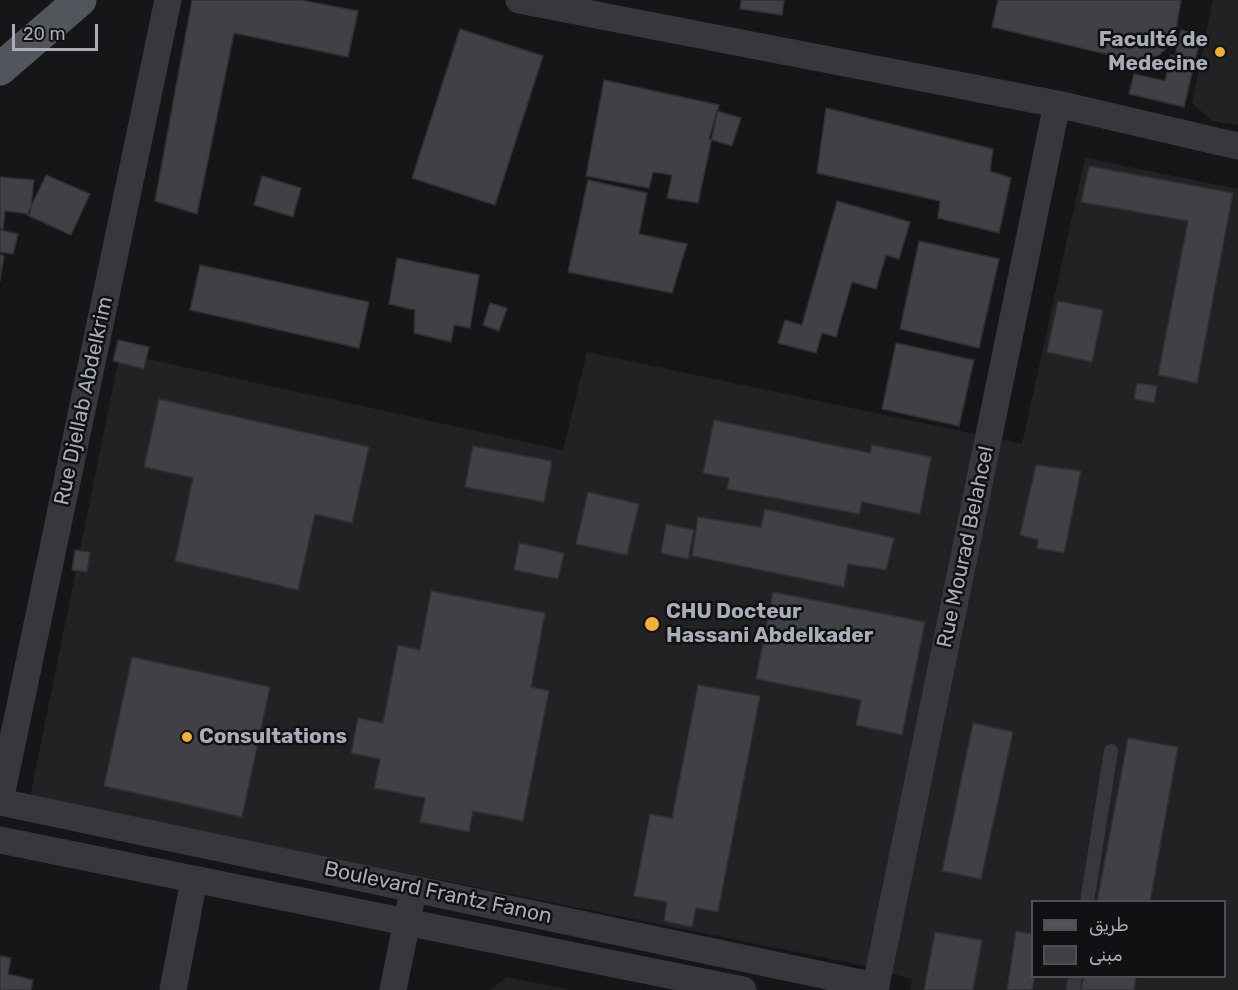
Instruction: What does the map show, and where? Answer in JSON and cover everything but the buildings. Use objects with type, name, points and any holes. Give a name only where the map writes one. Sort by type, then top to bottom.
[{"type":"main road","points":[[0,69],[80,0]]},
{"type":"street","name":"Rue Djellab Abdelkrim","points":[[0,801],[168,0]]},
{"type":"street","points":[[519,0],[1057,104],[1238,146]]},
{"type":"street","name":"Rue Mourad Belahcel","points":[[875,988],[1057,104]]},
{"type":"street","name":"Boulevard Frantz Fanon","points":[[0,801],[414,887],[875,988]]},
{"type":"street","points":[[0,840],[743,990]]},
{"type":"street","points":[[288,899],[295,863]]},
{"type":"street","points":[[173,990],[194,880]]},
{"type":"street","points":[[393,990],[414,887]]},
{"type":"lane","points":[[1087,900],[1111,751]]},
{"type":"shaded area","name":"Faculté de Medecine","points":[[1213,0],[1238,0],[1238,125],[1212,121],[1192,103]]},
{"type":"shaded area","name":"CHU Docteur Hassani Abdelkader","points":[[1085,158],[1238,189],[1238,990],[910,990],[912,979],[856,964],[30,797],[120,353],[563,450],[587,352],[1022,444]]},
{"type":"shaded area","points":[[507,977],[571,990],[490,990]]},
{"type":"place","name":"Faculté de Medecine","points":[[1220,52]]},
{"type":"place","name":"CHU Docteur Hassani Abdelkader","points":[[652,624]]},
{"type":"place","name":"Consultations","points":[[187,737]]}]
